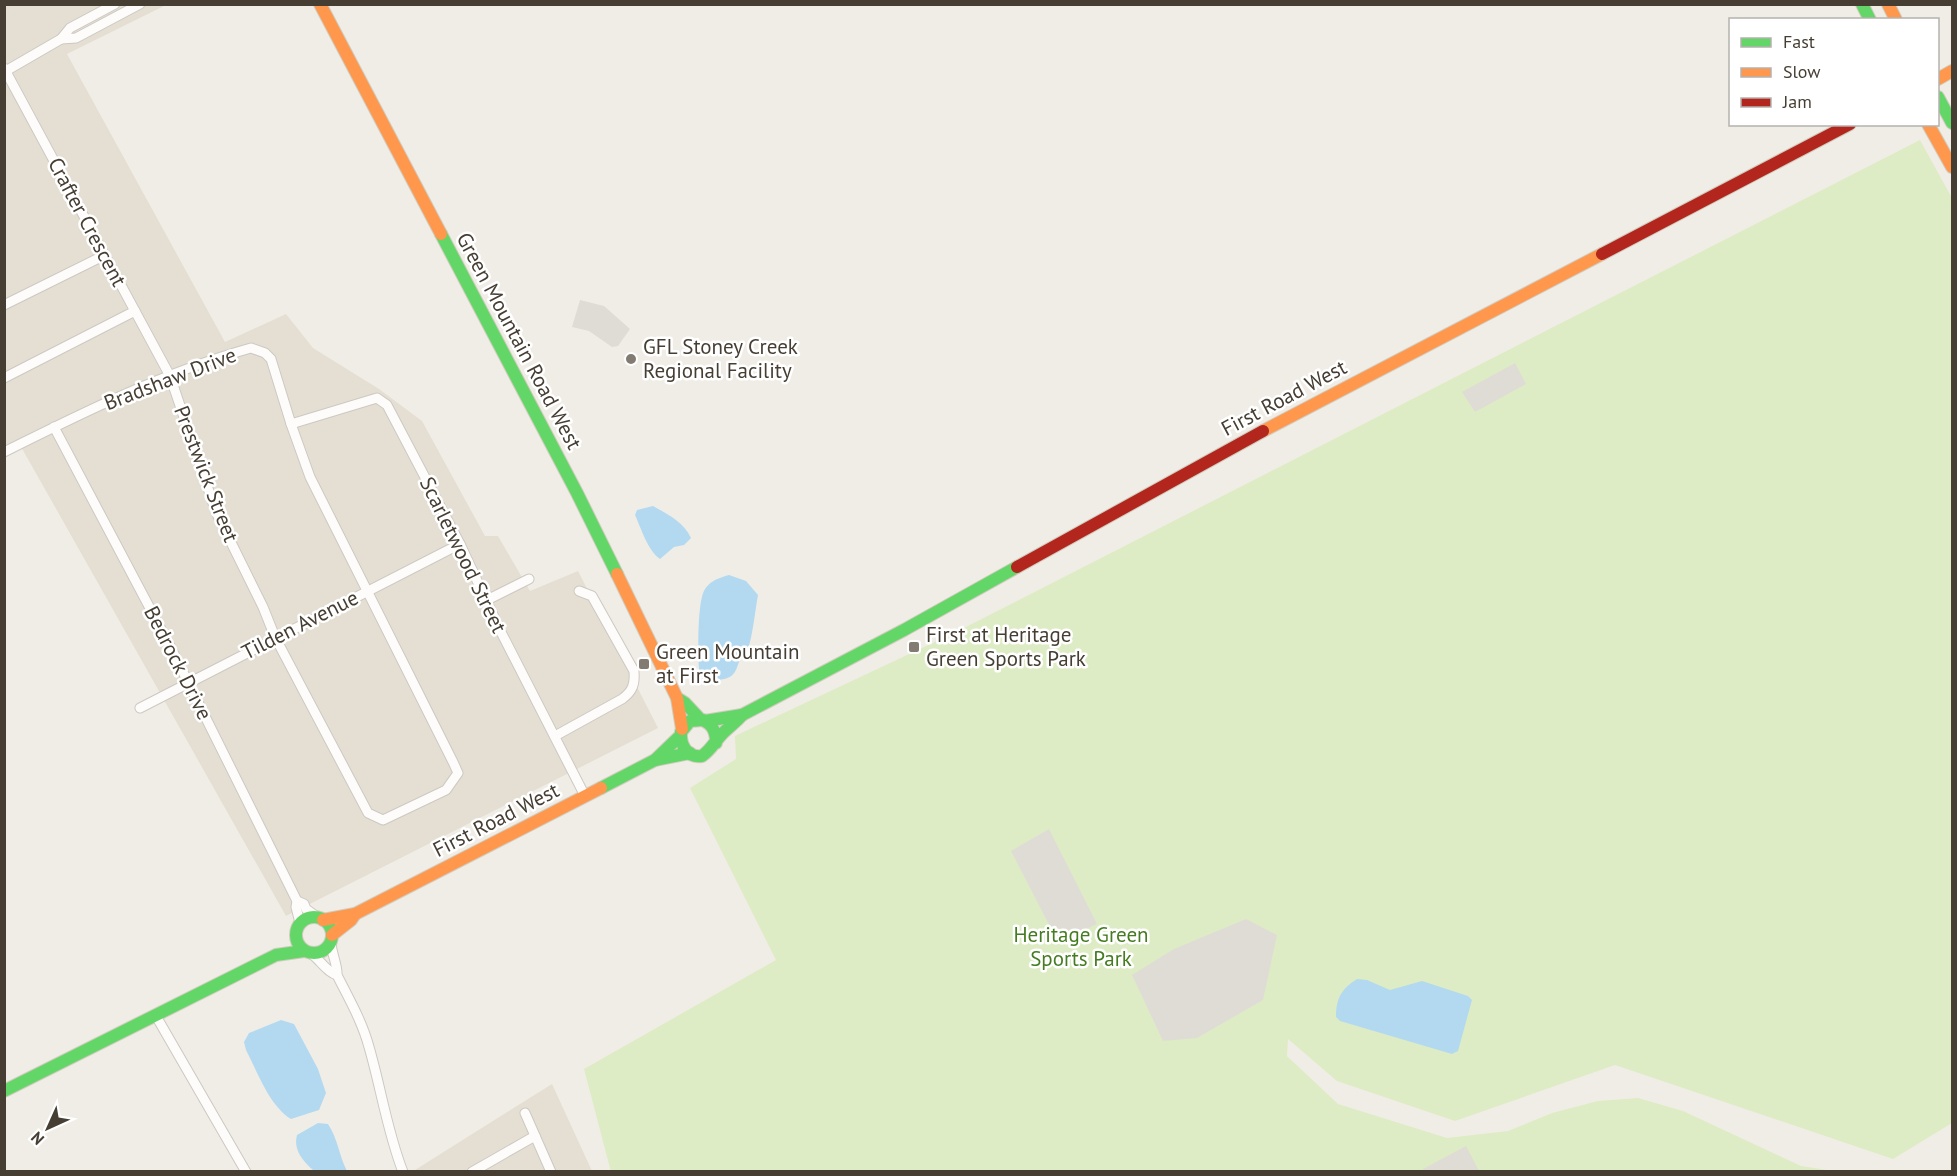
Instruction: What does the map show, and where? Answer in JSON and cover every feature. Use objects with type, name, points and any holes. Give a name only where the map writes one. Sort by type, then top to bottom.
[{"type":"street","points":[[5,71],[61,39],[70,28],[115,4]]},
{"type":"street","points":[[61,39],[76,38],[140,4]]},
{"type":"street","name":"Green Mountain Road West","points":[[320,4],[577,494],[677,698],[681,732]]},
{"type":"street","points":[[1862,4],[1869,18]]},
{"type":"street","points":[[1888,4],[1895,18]]},
{"type":"street","points":[[1939,78],[1953,70]]},
{"type":"street","name":"Crafter Crescent","points":[[5,71],[170,376]]},
{"type":"street","points":[[1939,99],[1953,123]]},
{"type":"street","name":"First Road West","points":[[716,743],[742,715],[904,630],[1208,460],[1846,126]]},
{"type":"street","points":[[1929,126],[1953,167]]},
{"type":"street","points":[[5,304],[105,255]]},
{"type":"street","points":[[4,378],[135,311]]},
{"type":"street","name":"Bradshaw Drive","points":[[4,452],[54,427],[170,376],[251,348],[271,359],[310,477],[368,590]]},
{"type":"street","name":"Prestwick Street","points":[[170,376],[216,512],[263,607],[275,637],[368,813],[383,820],[446,790],[458,773],[368,590]]},
{"type":"street","name":"Scarletwood Street","points":[[291,424],[377,398],[387,405],[460,544],[502,634],[585,796]]},
{"type":"street","name":"Bedrock Drive","points":[[54,427],[188,683],[297,901],[298,929]]},
{"type":"street","name":"Tilden Avenue","points":[[140,708],[460,544]]},
{"type":"street","points":[[487,600],[529,579]]},
{"type":"street","points":[[555,736],[622,699],[635,684],[634,671],[592,597],[579,591]]},
{"type":"street","name":"Green Mountain Road West","points":[[677,698],[703,720]]},
{"type":"street","name":"First Road West","points":[[703,720],[725,719],[735,714],[742,715]]},
{"type":"street","points":[[703,720],[714,727],[716,743],[714,748],[700,756],[690,753],[682,745],[681,732],[690,722],[703,720]]},
{"type":"street","name":"First Road West","points":[[655,760],[658,754],[674,743],[681,732]]},
{"type":"street","name":"First Road West","points":[[4,1091],[276,955],[295,951],[322,951],[331,938],[355,914],[655,760],[664,761],[672,756],[690,753]]},
{"type":"street","name":"Bedrock Drive","points":[[297,901],[304,903],[306,909],[320,918]]},
{"type":"street","name":"First Road West","points":[[276,955],[278,950],[311,917],[338,918],[348,913],[355,914]]},
{"type":"street","points":[[320,918],[331,929],[333,961],[338,970],[337,975],[358,1015],[369,1047],[388,1129],[403,1172]]},
{"type":"street","points":[[298,929],[299,947],[319,959],[330,974],[337,975]]},
{"type":"street","points":[[156,1016],[246,1172]]},
{"type":"street","points":[[525,1113],[551,1172]]},
{"type":"street","points":[[472,1172],[535,1136]]},
{"type":"shaded area","points":[[5,5],[166,5],[67,54],[225,342],[286,314],[313,348],[379,389],[422,421],[485,536],[498,536],[530,591],[578,571],[658,728],[286,916],[20,445],[5,453]]},
{"type":"shaded area","points":[[580,300],[604,306],[630,329],[618,346],[612,347],[589,331],[572,327]]},
{"type":"shaded area","points":[[1515,363],[1526,384],[1475,412],[1462,392]]},
{"type":"shaded area","points":[[1049,829],[1097,924],[1058,942],[1011,851]]},
{"type":"shaded area","points":[[1246,919],[1277,935],[1263,1000],[1197,1038],[1163,1041],[1132,975],[1174,949]]},
{"type":"shaded area","points":[[552,1084],[592,1171],[416,1172],[415,1170]]},
{"type":"shaded area","points":[[1466,1146],[1479,1171],[1424,1171],[1423,1169]]},
{"type":"green space","name":"Heritage Green Sports Park","points":[[1920,140],[1952,198],[1952,1123],[1893,1159],[1615,1065],[1455,1121],[1337,1081],[1288,1039],[1287,1056],[1338,1104],[1447,1138],[1508,1131],[1552,1113],[1598,1101],[1638,1098],[1683,1111],[1801,1166],[1833,1171],[611,1172],[584,1069],[776,960],[690,788],[736,759],[735,736],[958,631]]},
{"type":"water","points":[[653,506],[680,523],[691,538],[684,545],[674,547],[660,559],[648,545],[635,515],[637,510]]},
{"type":"water","points":[[729,575],[746,581],[758,595],[754,623],[748,648],[742,654],[733,675],[724,679],[712,680],[699,669],[702,595],[710,583]]},
{"type":"water","points":[[1357,979],[1367,980],[1390,990],[1422,981],[1468,996],[1472,1000],[1458,1051],[1452,1054],[1340,1021],[1336,1017],[1338,1000],[1343,991]]},
{"type":"water","points":[[281,1020],[294,1024],[318,1069],[326,1093],[319,1110],[291,1119],[276,1106],[270,1097],[244,1042],[249,1033]]},
{"type":"water","points":[[318,1123],[328,1124],[347,1171],[314,1171],[300,1155],[296,1146],[297,1135]]},
{"type":"traffic: fast","points":[[1862,4],[1869,18]]},
{"type":"traffic: fast","points":[[1939,99],[1952,123]]},
{"type":"traffic: fast","points":[[441,234],[617,574]]},
{"type":"traffic: fast","points":[[705,721],[742,715],[904,630],[1017,567]]},
{"type":"traffic: fast","points":[[677,698],[700,719]]},
{"type":"traffic: fast","points":[[716,743],[716,739],[713,729],[703,720],[690,721],[681,732],[683,746],[688,753],[702,756],[708,751],[710,748],[713,745],[715,742],[718,739],[720,736],[742,715]]},
{"type":"traffic: fast","points":[[601,788],[655,760],[681,735]]},
{"type":"traffic: fast","points":[[655,760],[690,753]]},
{"type":"traffic: fast","points":[[314,917],[327,922],[332,935],[327,948],[314,953],[301,948],[296,935],[301,922],[314,917]]},
{"type":"traffic: fast","points":[[4,1091],[276,955],[304,951]]},
{"type":"traffic: slow","points":[[320,4],[441,234]]},
{"type":"traffic: slow","points":[[1888,4],[1895,18]]},
{"type":"traffic: slow","points":[[1939,78],[1952,71]]},
{"type":"traffic: slow","points":[[1929,126],[1952,167]]},
{"type":"traffic: slow","points":[[1263,431],[1602,254]]},
{"type":"traffic: slow","points":[[617,574],[677,698],[682,729]]},
{"type":"traffic: slow","points":[[323,920],[355,914],[601,788]]},
{"type":"traffic: slow","points":[[332,935],[355,914]]},
{"type":"traffic: jam","points":[[1602,254],[1846,126]]},
{"type":"traffic: jam","points":[[1017,567],[1263,431]]},
{"type":"place","name":"GFL Stoney Creek Regional Facility","points":[[631,359]]},
{"type":"place","name":"First at Heritage Green Sports Park","points":[[914,647]]},
{"type":"place","name":"Green Mountain at First","points":[[644,664]]}]
